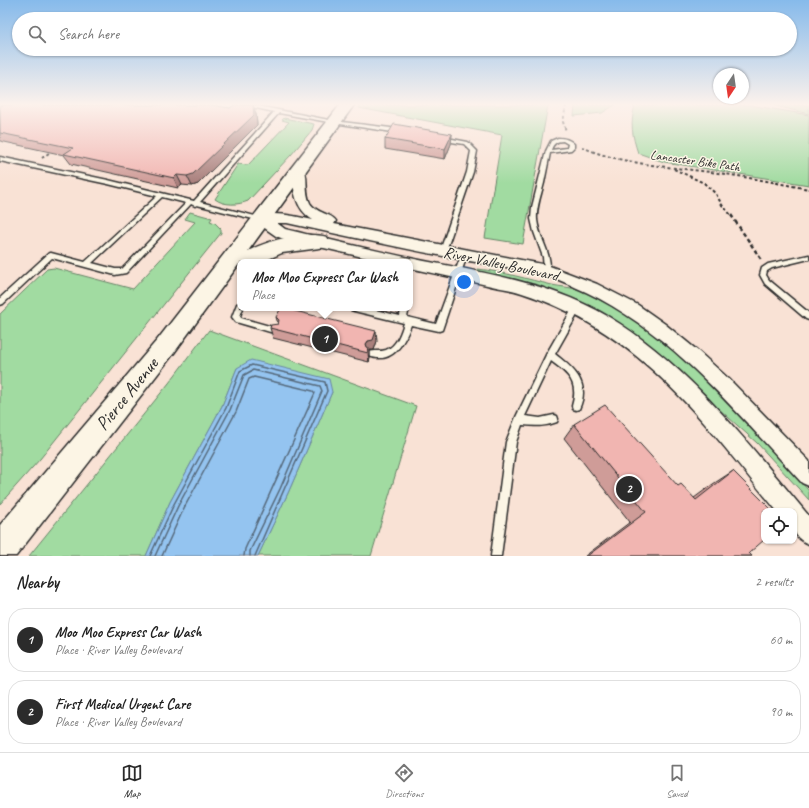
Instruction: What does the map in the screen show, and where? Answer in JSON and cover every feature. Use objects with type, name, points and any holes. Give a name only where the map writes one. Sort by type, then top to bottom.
[{"type":"street","name":"Pierce Avenue","points":[[0,550],[166,346],[327,131]]},
{"type":"street","name":"River Valley Boulevard","points":[[299,169],[299,190],[301,199],[311,213],[317,218],[362,233]]},
{"type":"street","name":"River Valley Boulevard","points":[[261,219],[287,219],[362,233],[443,251],[547,270],[609,297],[632,310],[659,329],[692,356],[723,385],[809,476]]},
{"type":"street","points":[[261,219],[281,233],[393,259]]},
{"type":"street","points":[[253,259],[268,249],[295,243],[320,242]]},
{"type":"street","name":"River Valley Boulevard","points":[[413,264],[525,288],[576,308],[611,327],[635,344],[677,381],[706,411],[788,508]]},
{"type":"street","name":"Pierce Avenue","points":[[209,289],[237,272]]},
{"type":"street","name":"Pierce Avenue","points":[[0,526],[5,521],[42,498]]},
{"type":"street","points":[[797,519],[809,533]]},
{"type":"lane","points":[[0,302],[51,255],[117,272],[126,270],[193,203],[260,131]]},
{"type":"lane","points":[[398,131],[405,132]]},
{"type":"lane","points":[[435,138],[466,143],[474,151],[470,172],[443,251]]},
{"type":"lane","points":[[547,270],[548,261],[546,252],[536,228],[534,218],[548,152]]},
{"type":"lane","points":[[0,159],[161,194],[261,219]]},
{"type":"lane","points":[[86,265],[161,194]]},
{"type":"lane","points":[[367,311],[439,328],[464,255]]},
{"type":"lane","points":[[809,257],[770,266],[764,270],[763,275],[767,282],[809,317]]},
{"type":"lane","points":[[496,556],[511,442],[550,355],[576,308]]},
{"type":"lane","points":[[238,311],[236,317],[239,320],[277,331]]},
{"type":"lane","points":[[372,354],[382,356],[393,352],[398,346],[406,320],[405,311]]},
{"type":"lane","points":[[550,355],[568,369],[579,384],[580,397],[576,406]]},
{"type":"lane","points":[[520,420],[540,422],[554,419]]},
{"type":"path","name":"Lancaster Bike Path","points":[[579,146],[604,155],[672,168],[697,169],[809,188]]},
{"type":"path","points":[[41,159],[54,150]]},
{"type":"path","points":[[672,168],[704,182],[716,194],[722,205],[735,220],[752,248],[760,256],[764,270]]},
{"type":"green space","points":[[280,131],[311,131],[248,201],[232,204],[223,203],[215,199],[238,164],[248,165]]},
{"type":"green space","points":[[481,131],[543,131],[523,244],[485,238],[502,135]]},
{"type":"green space","points":[[632,131],[809,131],[809,185],[664,162],[638,153]]},
{"type":"green space","points":[[190,212],[212,218],[210,221],[215,223],[221,229],[221,233],[40,459],[0,504],[0,314],[47,269],[54,268],[133,289],[195,222],[185,219]]},
{"type":"green space","points":[[478,269],[579,290],[613,307],[645,328],[676,352],[731,405],[809,491],[809,500],[757,443],[699,391],[577,301],[539,285],[478,271]]},
{"type":"green space","points":[[209,330],[416,406],[371,556],[258,556],[288,493],[332,392],[237,368],[222,406],[170,502],[146,556],[29,556],[169,383]]},
{"type":"water","points":[[251,360],[329,379],[332,392],[288,493],[258,556],[146,556],[170,502],[222,406],[237,368]]},
{"type":"building","points":[[0,131],[238,131],[193,174],[187,176],[177,175],[174,178],[64,154],[73,148],[0,133]]},
{"type":"building","points":[[390,131],[434,131],[452,134],[445,149],[385,139]]},
{"type":"building","points":[[279,311],[295,311],[376,331],[373,340],[368,341],[366,344],[369,348],[368,353],[270,328],[271,325],[278,324],[279,320],[276,317]]},
{"type":"building","points":[[605,405],[678,486],[681,484],[696,500],[733,471],[770,508],[761,508],[761,543],[749,553],[752,556],[587,556],[646,512],[574,424]]},
{"type":"place","name":"Moo Moo Express Car Wash","points":[[325,339]]},
{"type":"place","name":"First Medical Urgent Care","points":[[629,489]]}]
